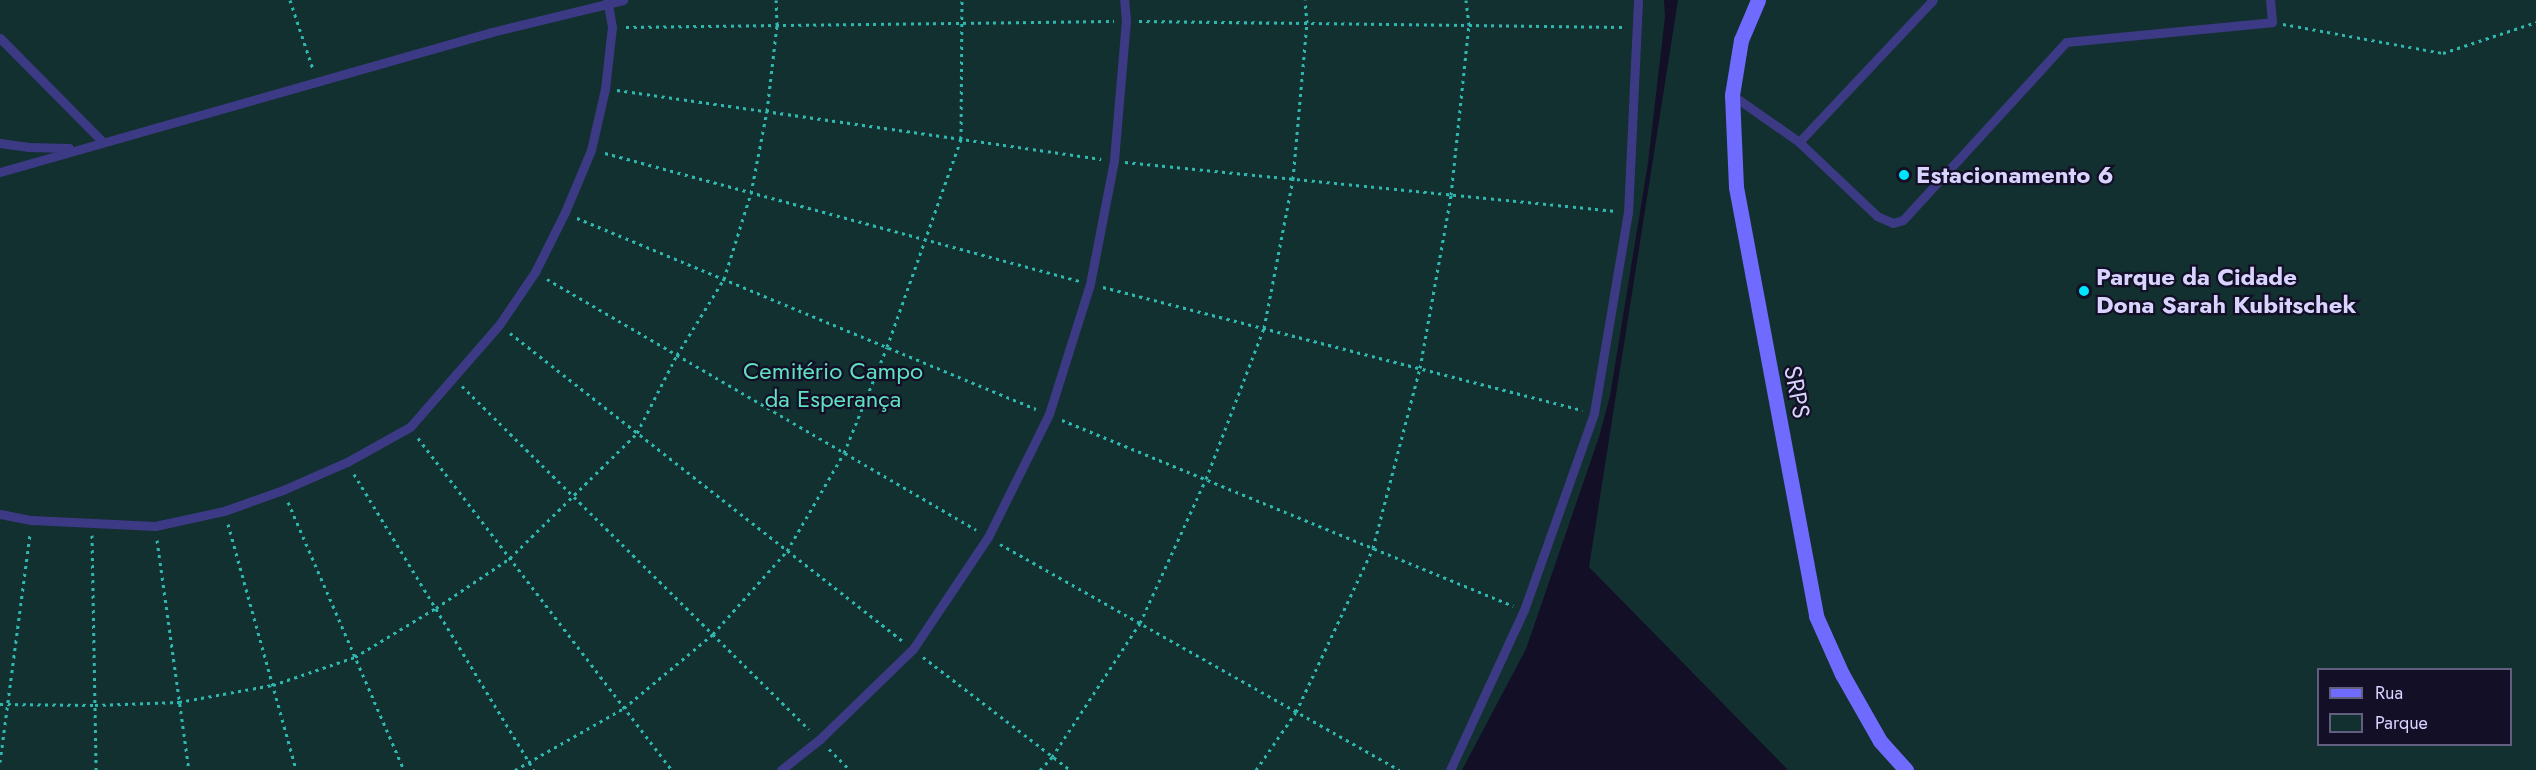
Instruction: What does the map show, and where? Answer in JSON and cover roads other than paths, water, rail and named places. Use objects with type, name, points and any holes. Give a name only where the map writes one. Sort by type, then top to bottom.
[{"type":"main road","name":"SRPS","points":[[1758,0],[1741,40],[1731,95],[1736,187],[1816,616],[1842,674],[1880,741],[1906,770]]},
{"type":"lane","points":[[0,172],[77,148],[492,32],[607,2],[623,0]]},
{"type":"lane","points":[[781,770],[820,739],[913,649],[988,537],[1049,414],[1090,284],[1114,160],[1126,21],[1124,0]]},
{"type":"lane","points":[[1450,770],[1524,610],[1594,412],[1628,213],[1638,0]]},
{"type":"lane","points":[[1799,142],[1933,0]]},
{"type":"lane","points":[[1731,95],[1799,142],[1877,216],[1889,224],[1897,223],[2066,42],[2272,22],[2270,0]]},
{"type":"lane","points":[[0,514],[32,520],[92,521],[155,526],[224,511],[283,490],[347,462],[410,427],[499,325],[535,272],[591,150],[605,89],[611,37],[612,27],[607,2]]},
{"type":"lane","points":[[0,38],[102,141]]},
{"type":"lane","points":[[0,142],[29,147],[77,148]]},
{"type":"place","name":"Estacionamento 6","points":[[1904,175]]},
{"type":"place","name":"Parque da Cidade Dona Sarah Kubitschek","points":[[2084,291]]},
{"type":"park label","name":"Cemitério Campo da Esperança","points":[[833,385]]}]
